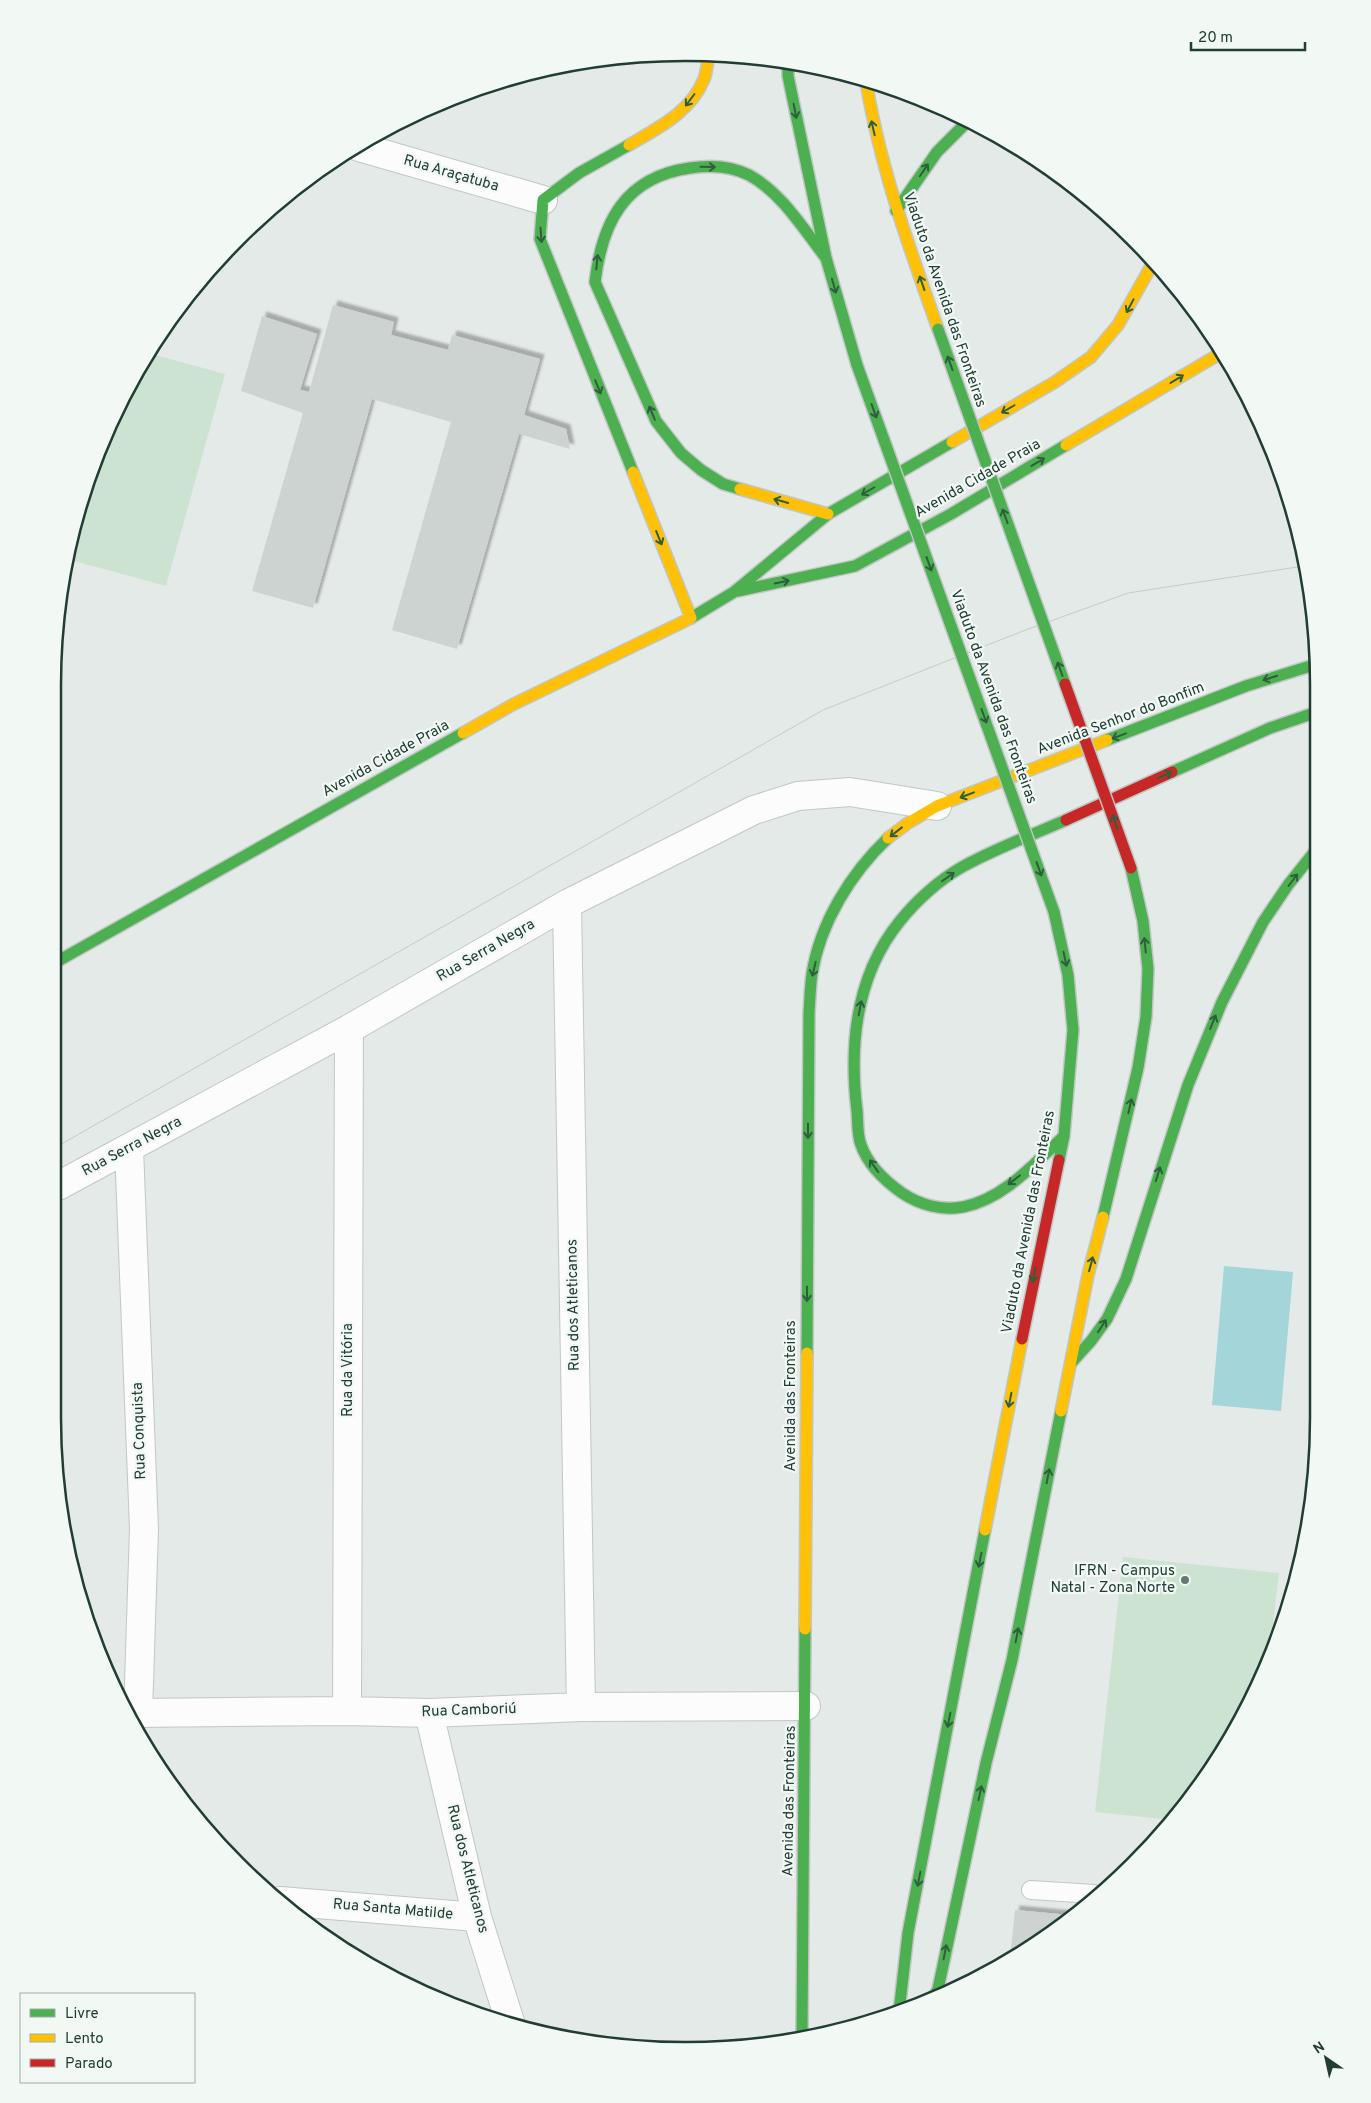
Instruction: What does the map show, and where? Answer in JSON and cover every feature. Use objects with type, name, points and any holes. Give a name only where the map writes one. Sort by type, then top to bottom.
[{"type":"main road","points":[[691,618],[540,239],[542,200],[579,172],[671,121],[690,102],[704,79],[708,62]]},
{"type":"main road","name":"Viaduto da Avenida das Fronteiras","points":[[788,70],[813,202],[826,258],[857,365],[1054,912],[1068,975],[1073,1030],[1064,1136],[1019,1352],[908,1933],[900,2003]]},
{"type":"main road","name":"Viaduto da Avenida das Fronteiras","points":[[867,89],[882,165],[896,211],[1131,868],[1143,921],[1148,969],[1146,1017],[1138,1068],[1088,1275],[1071,1363]]},
{"type":"main road","points":[[896,211],[935,155],[951,135],[962,126]]},
{"type":"main road","points":[[826,258],[780,200],[754,178],[733,170],[718,167],[689,167],[666,172],[646,182],[628,197],[618,209],[602,236],[596,258],[595,282],[656,421],[681,453],[701,470],[724,484],[828,514]]},
{"type":"main road","name":"Avenida Cidade Praia","points":[[61,959],[512,705],[691,618],[734,592],[828,514],[1055,382],[1089,359],[1116,329],[1150,269]]},
{"type":"main road","name":"Avenida Cidade Praia","points":[[734,592],[855,566],[951,514],[1216,357]]},
{"type":"main road","name":"Avenida Senhor do Bonfim","points":[[937,806],[1246,686],[1309,666]]},
{"type":"main road","points":[[1064,1136],[1028,1170],[999,1192],[969,1206],[944,1208],[920,1203],[894,1188],[875,1168],[861,1144],[855,1102],[855,1036],[862,996],[872,964],[888,936],[908,910],[937,884],[977,859],[1270,728],[1310,714]]},
{"type":"main road","name":"Avenida das Fronteiras","points":[[802,2031],[806,1706],[804,1595],[809,1023],[812,974],[822,939],[851,881],[872,855],[891,836],[909,822],[937,806]]},
{"type":"main road","points":[[938,1988],[984,1772],[1012,1660],[1071,1363],[1094,1339],[1112,1310],[1131,1268],[1159,1172],[1186,1092],[1214,1019],[1236,970],[1260,927],[1289,884],[1310,858]]},
{"type":"street","name":"Rua Araçatuba","points":[[366,149],[542,200]]},
{"type":"street","name":"Rua Serra Negra","points":[[61,1184],[349,1029],[567,904],[754,810],[790,799],[850,792],[937,806]]},
{"type":"street","name":"Rua dos Atleticanos","points":[[567,904],[581,1706]]},
{"type":"street","name":"Rua da Vitória","points":[[347,1711],[349,1029]]},
{"type":"street","name":"Rua Conquista","points":[[129,1148],[144,1529],[135,1711]]},
{"type":"street","name":"Rua Camboriú","points":[[136,1713],[347,1711],[428,1713],[581,1706],[806,1706]]},
{"type":"street","name":"Rua dos Atleticanos","points":[[428,1713],[477,1917],[508,2015]]},
{"type":"street","name":"Rua Santa Matilde","points":[[292,1902],[477,1917]]},
{"type":"lane","points":[[1031,1890],[1089,1894]]},
{"type":"green space","points":[[156,355],[225,374],[166,586],[74,561],[94,485],[109,447],[126,409]]},
{"type":"green space","points":[[1123,1557],[1279,1573],[1272,1631],[1262,1656],[1226,1730],[1181,1798],[1163,1819],[1095,1812]]},
{"type":"water","points":[[1224,1266],[1293,1272],[1281,1411],[1212,1405]]},
{"type":"building","points":[[333,305],[394,322],[391,335],[448,350],[452,335],[540,359],[524,415],[566,429],[570,449],[519,434],[457,649],[392,630],[451,422],[372,399],[313,608],[252,591],[303,413],[241,391],[262,316],[317,334],[300,390],[309,392]]},
{"type":"building","points":[[1015,1910],[1064,1915],[1032,1937],[1011,1950]]},
{"type":"tram line","points":[[61,1144],[823,710],[1023,631],[1128,593],[1298,567]]},
{"type":"traffic: fast","points":[[788,70],[826,258],[857,365]]},
{"type":"traffic: fast","points":[[896,211],[937,152],[963,126]]},
{"type":"traffic: fast","points":[[629,145],[579,173],[543,200],[540,239],[633,472]]},
{"type":"traffic: fast","points":[[740,489],[723,484],[701,470],[681,453],[656,421],[595,282],[598,260],[604,240],[611,222],[621,206],[633,192],[649,181],[668,173],[690,168],[720,167],[749,175],[772,192],[792,213],[826,258]]},
{"type":"traffic: fast","points":[[938,329],[1065,684]]},
{"type":"traffic: fast","points":[[857,365],[1054,912]]},
{"type":"traffic: fast","points":[[691,618],[734,592],[828,514],[952,442]]},
{"type":"traffic: fast","points":[[738,591],[855,566],[951,514],[1066,445]]},
{"type":"traffic: fast","points":[[1107,740],[1246,686],[1309,666]]},
{"type":"traffic: fast","points":[[1172,772],[1270,728],[1310,714]]},
{"type":"traffic: fast","points":[[61,959],[463,733]]},
{"type":"traffic: fast","points":[[1064,1136],[1018,1179],[978,1203],[955,1208],[924,1204],[902,1193],[889,1183],[873,1166],[864,1152],[858,1133],[854,1061],[855,1036],[865,987],[885,942],[906,913],[953,872],[1000,848],[1066,820]]},
{"type":"traffic: fast","points":[[807,1353],[809,1013],[812,974],[822,936],[839,900],[862,867],[888,838]]},
{"type":"traffic: fast","points":[[1071,1363],[1091,1341],[1107,1319],[1126,1279],[1188,1085],[1222,1002],[1263,922],[1288,885],[1310,858]]},
{"type":"traffic: fast","points":[[1103,1217],[1138,1068],[1146,1017],[1148,969],[1143,921],[1131,868]]},
{"type":"traffic: fast","points":[[1054,912],[1068,975],[1073,1030],[1064,1136],[1059,1160]]},
{"type":"traffic: fast","points":[[938,1988],[986,1763],[1012,1660],[1061,1411]]},
{"type":"traffic: fast","points":[[900,2003],[908,1933],[985,1530]]},
{"type":"traffic: fast","points":[[802,2031],[805,1629]]},
{"type":"traffic: slow","points":[[629,145],[672,118],[691,101],[704,79],[708,62]]},
{"type":"traffic: slow","points":[[867,89],[887,176],[938,329]]},
{"type":"traffic: slow","points":[[952,442],[1055,382],[1091,357],[1118,325],[1150,269]]},
{"type":"traffic: slow","points":[[1066,445],[1216,356]]},
{"type":"traffic: slow","points":[[633,472],[691,618]]},
{"type":"traffic: slow","points":[[740,489],[828,514]]},
{"type":"traffic: slow","points":[[463,733],[512,705],[691,618]]},
{"type":"traffic: slow","points":[[888,838],[908,823],[937,806],[1107,740]]},
{"type":"traffic: slow","points":[[1061,1411],[1088,1275],[1103,1217]]},
{"type":"traffic: slow","points":[[985,1530],[1022,1339]]},
{"type":"traffic: slow","points":[[805,1629],[807,1353]]},
{"type":"traffic: jam","points":[[1065,684],[1131,868]]},
{"type":"traffic: jam","points":[[1066,820],[1172,772]]},
{"type":"traffic: jam","points":[[1022,1339],[1059,1160]]},
{"type":"place","name":"IFRN - Campus Natal - Zona Norte","points":[[1185,1580]]}]
